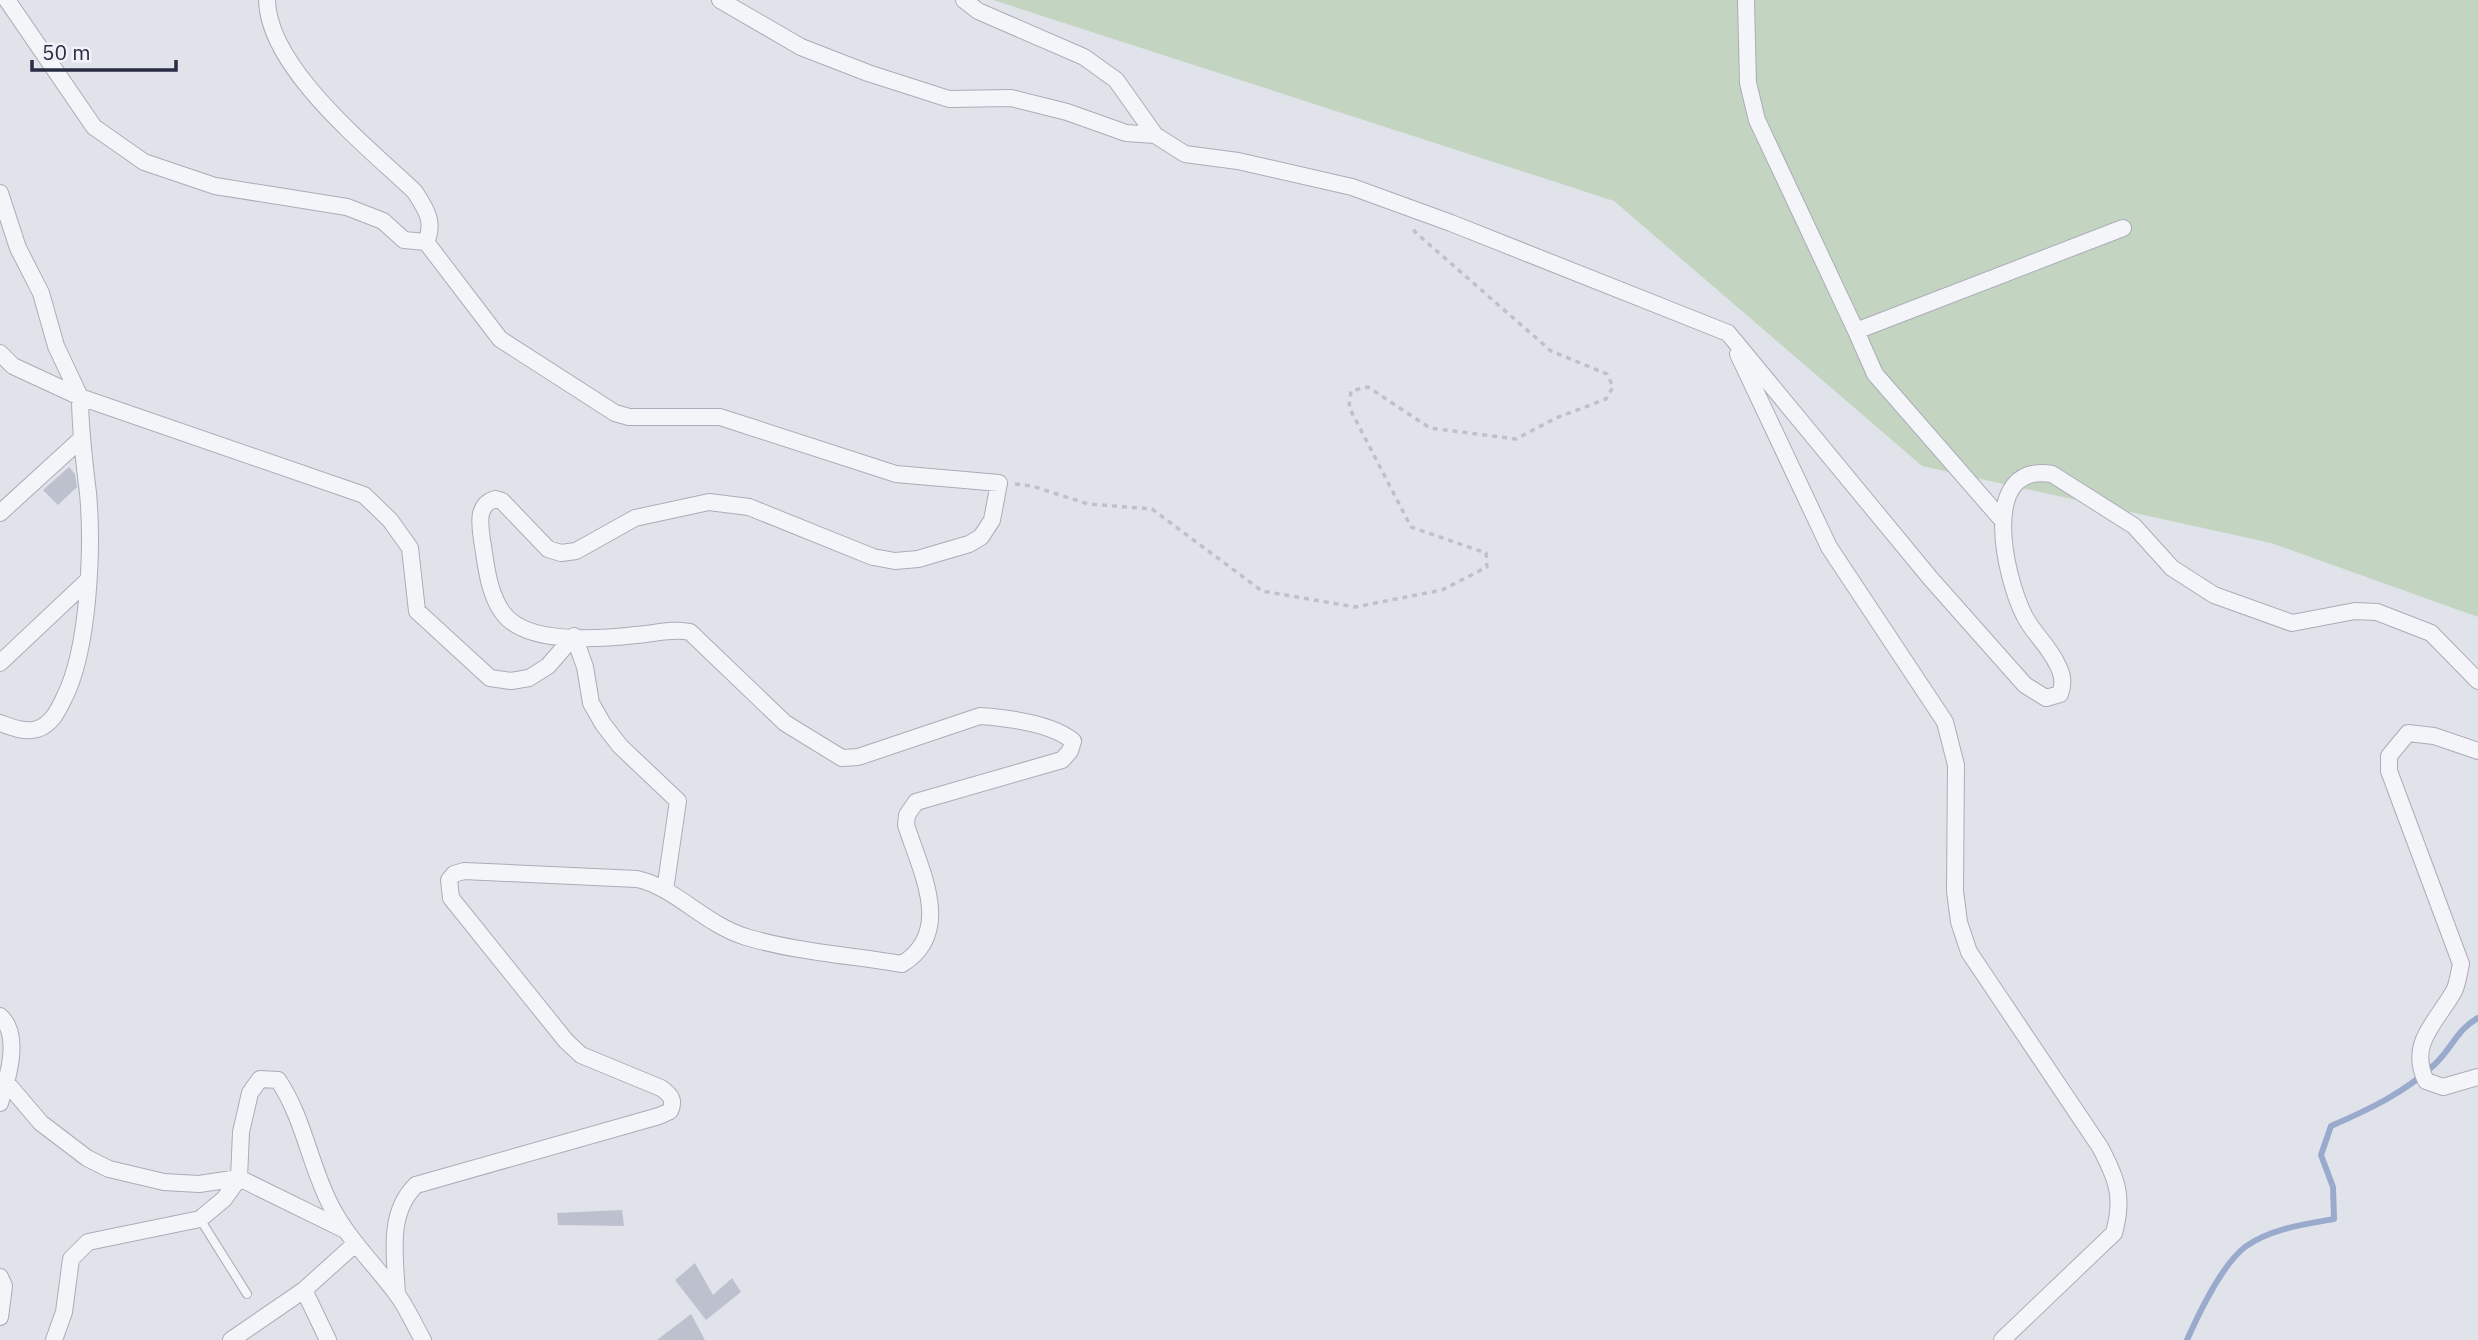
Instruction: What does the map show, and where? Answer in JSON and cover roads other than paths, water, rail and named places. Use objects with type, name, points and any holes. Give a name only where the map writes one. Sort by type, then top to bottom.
[{"type":"street","points":[[7,0],[94,127],[144,162],[215,186],[347,207],[383,221],[404,240],[426,242],[500,339],[615,413],[629,417],[720,417],[896,474],[999,483],[992,520],[981,537],[969,544],[918,559],[894,561],[873,557],[749,507],[709,502],[635,518],[576,551],[561,554],[548,549],[502,501],[489,501],[480,514],[492,591],[503,613],[519,627],[542,636],[690,632],[785,723],[842,758],[858,757],[980,716],[999,717],[1061,732],[1073,741],[1070,751],[1062,760],[916,802],[907,815],[906,825],[930,902],[932,918],[928,935],[918,954],[902,964],[747,937],[696,913],[666,890],[637,879],[464,871],[454,874],[449,880],[450,898],[566,1041],[581,1055],[661,1088],[671,1097],[673,1105],[670,1111],[659,1116],[416,1185],[403,1198],[396,1222],[397,1294]]},
{"type":"street","points":[[267,0],[286,58],[309,89],[415,192],[426,208],[430,221],[426,242]]},
{"type":"street","points":[[720,0],[801,47],[949,99],[1010,98],[1067,112],[1126,133],[1155,135]]},
{"type":"street","points":[[964,0],[978,11],[1084,57],[1116,80],[1155,135],[1185,154],[1238,161],[1352,187],[1728,333],[1931,579],[2025,685],[2046,698],[2060,694],[2064,682],[2057,662],[2024,616],[2010,580],[2003,521],[2003,507],[2017,481],[2026,474],[2052,474],[2134,526],[2172,568],[2214,595],[2292,623],[2355,611],[2377,612],[2431,633],[2478,681]]},
{"type":"street","points":[[1746,0],[1748,83],[1757,120],[1875,374],[2003,521]]},
{"type":"street","points":[[0,193],[18,248],[41,293],[57,346],[80,397],[80,440],[88,495],[87,581],[82,649],[71,685],[55,717],[37,729],[18,729],[0,723]]},
{"type":"street","points":[[1856,331],[2123,228]]},
{"type":"street","points":[[1728,333],[1829,547],[1945,722],[1956,765],[1955,891],[1959,922],[1969,952],[2101,1147],[2116,1177],[2120,1209],[2113,1233],[2002,1340]]},
{"type":"street","points":[[0,353],[6,372],[364,495],[390,520],[410,548],[417,611],[490,678],[511,681],[528,678],[548,666],[575,636]]},
{"type":"street","points":[[0,513],[80,440]]},
{"type":"street","points":[[0,663],[87,581]]},
{"type":"street","points":[[575,636],[585,667],[591,703],[603,724],[621,746],[678,801],[666,890]]},
{"type":"street","points":[[2478,751],[2434,736],[2408,733],[2389,756],[2389,771],[2461,964],[2455,989],[2422,1043],[2418,1063],[2426,1081],[2443,1087],[2478,1077]]},
{"type":"street","points":[[0,1016],[10,1035],[6,1082],[0,1103]]},
{"type":"street","points":[[54,1340],[64,1312],[71,1259],[88,1241],[200,1219],[224,1199],[239,1178],[242,1132],[250,1093],[260,1079],[278,1080],[291,1099],[306,1146],[332,1207],[351,1237],[397,1294],[423,1340]]},
{"type":"street","points":[[6,1082],[41,1122],[87,1158],[109,1169],[187,1183],[239,1178],[351,1237]]},
{"type":"street","points":[[231,1340],[304,1290],[351,1237]]},
{"type":"street","points":[[0,1277],[4,1286],[0,1317]]},
{"type":"street","points":[[304,1290],[328,1340]]},
{"type":"lane","points":[[200,1219],[247,1294]]},
{"type":"waterway","points":[[2187,1340],[2220,1277],[2245,1247],[2276,1232],[2334,1219],[2333,1187],[2321,1155],[2331,1126],[2372,1107],[2410,1084],[2434,1065],[2459,1034],[2478,1018]]}]
